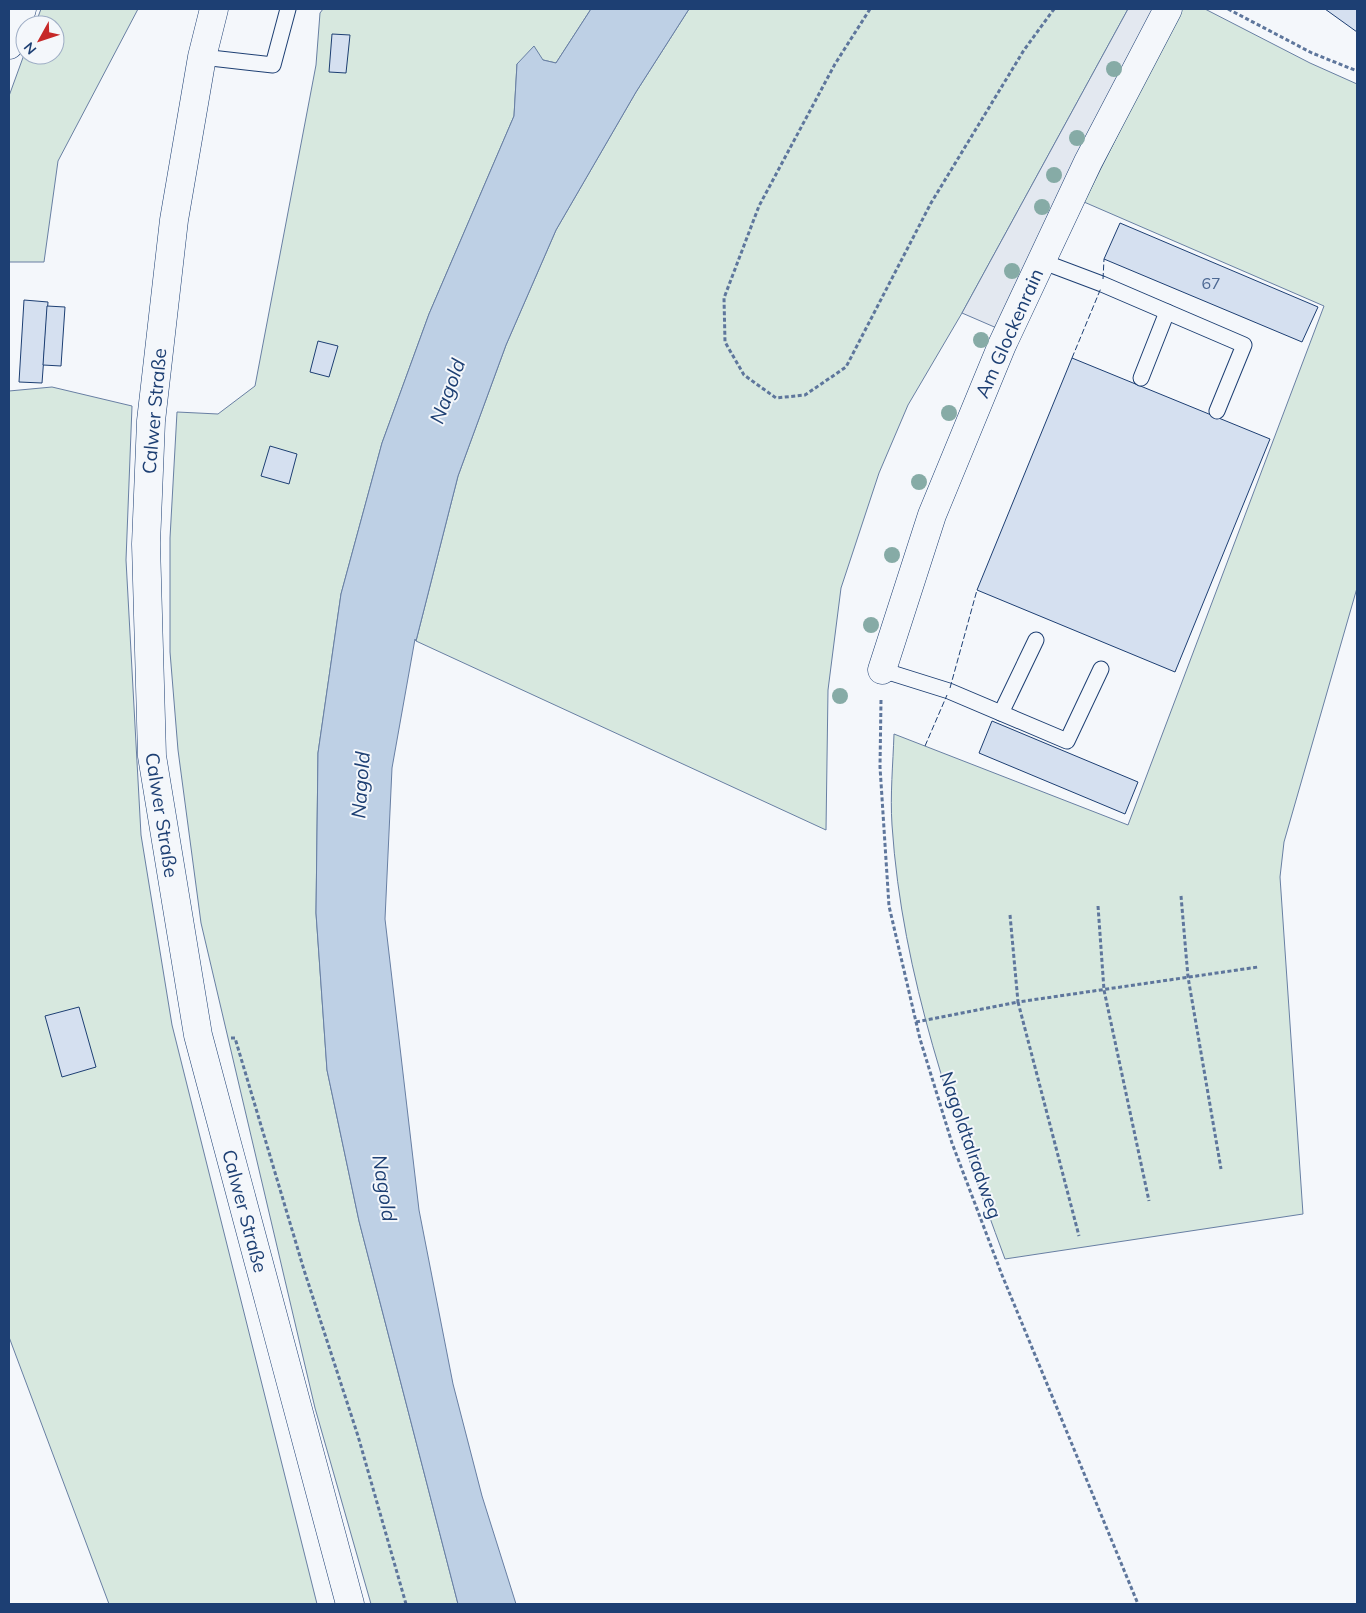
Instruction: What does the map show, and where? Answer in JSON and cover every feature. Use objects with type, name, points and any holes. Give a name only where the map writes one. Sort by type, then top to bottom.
[{"type":"main road","points":[[9,45],[22,9]]},
{"type":"main road","name":"Calwer Straße","points":[[214,9],[202,57],[174,220],[151,421],[146,544],[152,756],[198,1035],[350,1604]]},
{"type":"main road","name":"Am Glockenrain","points":[[882,670],[932,515],[1002,344],[1088,162],[1168,9]]},
{"type":"lane","points":[[202,57],[273,65],[288,9]]},
{"type":"lane","points":[[1041,261],[1244,345],[1217,410]]},
{"type":"lane","points":[[1141,378],[1167,312]]},
{"type":"lane","points":[[1001,713],[1036,640]]},
{"type":"lane","points":[[882,670],[949,691],[1067,741],[1101,669]]},
{"type":"path","points":[[870,9],[835,64],[758,206],[724,298],[725,342],[744,375],[776,398],[804,394],[846,367],[931,203],[1024,50],[1054,9]]},
{"type":"path","points":[[1228,9],[1312,53],[1357,71]]},
{"type":"path","name":"Nagoldtalradweg","points":[[882,670],[880,767],[889,906],[916,1022],[952,1143],[1002,1275],[1138,1604]]},
{"type":"path","points":[[1181,896],[1188,977],[1221,1169]]},
{"type":"path","points":[[1098,906],[1104,990],[1149,1201]]},
{"type":"path","points":[[1010,915],[1018,1002],[1079,1236]]},
{"type":"path","points":[[916,1022],[1018,1002],[1258,967]]},
{"type":"path","points":[[198,1035],[235,1038],[304,1270],[358,1436],[406,1604]]},
{"type":"shaded area","points":[[41,9],[138,9],[58,161],[44,262],[9,262],[9,96],[20,65],[65,65],[65,15],[39,15]]},
{"type":"shaded area","points":[[323,9],[591,9],[556,63],[543,60],[517,64],[514,116],[429,314],[382,443],[341,594],[318,753],[316,913],[327,1070],[359,1221],[458,1604],[371,1604],[315,1408],[201,923],[178,750],[170,652],[170,538],[177,412],[218,414],[255,386],[316,65],[320,13]]},
{"type":"shaded area","points":[[689,9],[1128,9],[962,313],[908,405],[879,473],[841,588],[828,690],[826,830],[416,641],[458,476],[506,345],[556,230],[636,92]]},
{"type":"shaded area","points":[[1128,9],[1158,9],[999,329],[962,313]]},
{"type":"shaded area","points":[[1181,9],[1205,9],[1310,63],[1357,84],[1357,588],[1284,842],[1280,877],[1303,1214],[1005,1259],[949,1100],[918,992],[898,881],[892,825],[891,791],[894,734],[1128,825],[1324,306],[1084,202]]},
{"type":"shaded area","points":[[52,387],[132,406],[126,560],[141,835],[172,1025],[317,1604],[109,1604],[9,1337],[9,391]]},
{"type":"water","name":"Nagold","points":[[591,9],[689,9],[636,92],[556,230],[506,345],[458,476],[416,641],[415,639],[392,768],[385,919],[419,1210],[453,1384],[482,1496],[516,1604],[458,1604],[359,1221],[327,1070],[316,913],[318,753],[341,594],[382,443],[429,314],[514,116],[517,64],[534,46],[543,60],[556,63]]},
{"type":"building","points":[[1325,9],[1357,9],[1357,32]]},
{"type":"building","points":[[332,34],[350,35],[346,73],[329,72]]},
{"type":"building","points":[[1120,223],[1318,307],[1302,342],[1104,259]]},
{"type":"building","points":[[24,300],[48,302],[42,383],[19,382]]},
{"type":"building","points":[[47,306],[65,307],[61,366],[43,365]]},
{"type":"building","points":[[318,341],[338,346],[329,377],[310,372]]},
{"type":"building","points":[[1072,358],[1270,439],[1175,672],[977,590]]},
{"type":"building","points":[[270,446],[297,454],[289,484],[261,476]]},
{"type":"building","points":[[992,721],[1138,782],[1125,814],[979,753]]},
{"type":"building","points":[[79,1007],[96,1067],[62,1077],[45,1016]]},
{"type":"fence","points":[[1103,279],[1104,259]]},
{"type":"fence","points":[[1072,358],[1101,288]]},
{"type":"fence","points":[[950,688],[977,590]]},
{"type":"fence","points":[[925,746],[947,695]]}]
